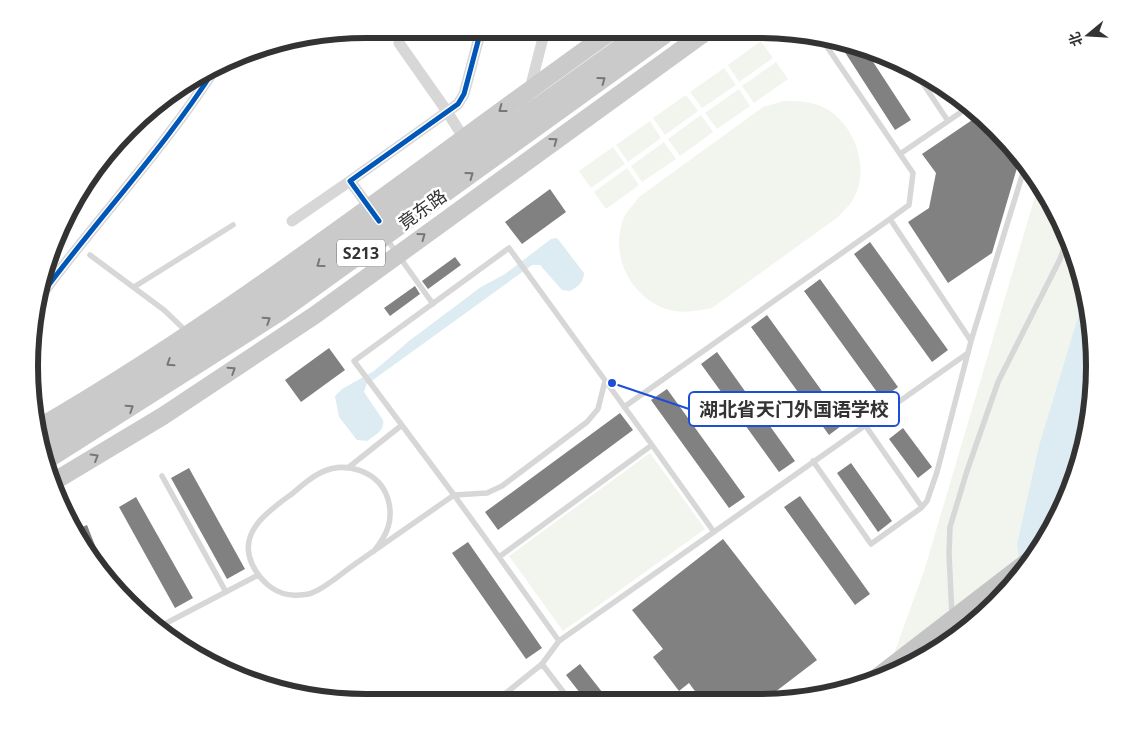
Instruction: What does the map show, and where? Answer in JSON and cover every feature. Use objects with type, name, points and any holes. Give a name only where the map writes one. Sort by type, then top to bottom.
[{"type":"highway","points":[[896,663],[1009,576]]},
{"type":"main road","points":[[377,221],[463,138],[529,88],[601,38]]},
{"type":"main road","name":"竟东路","points":[[47,443],[193,340],[283,290],[474,153],[526,125],[634,38]]},
{"type":"main road","name":"竟东路","points":[[51,458],[280,312],[377,221],[659,38]]},
{"type":"main road","points":[[58,479],[163,416],[315,315],[697,38]]},
{"type":"main road","points":[[43,425],[193,340]]},
{"type":"street","points":[[292,222],[458,104],[464,94],[479,38]]},
{"type":"street","points":[[526,125],[529,88],[543,38]]},
{"type":"street","points":[[399,43],[474,153]]},
{"type":"street","points":[[48,286],[156,148],[207,79]]},
{"type":"street","points":[[350,181],[377,221]]},
{"type":"lane","points":[[624,407],[909,205],[913,173],[827,45]]},
{"type":"lane","points":[[923,83],[948,121]]},
{"type":"lane","points":[[900,154],[964,110]]},
{"type":"lane","points":[[813,461],[871,544],[927,502],[937,472],[968,353],[1023,173]]},
{"type":"lane","points":[[890,218],[972,341]]},
{"type":"lane","points":[[377,221],[397,254],[433,304]]},
{"type":"lane","points":[[134,287],[233,225]]},
{"type":"lane","points":[[559,641],[454,495],[354,361],[509,248],[714,532]]},
{"type":"lane","points":[[954,618],[949,554],[950,527],[998,382],[1064,249]]},
{"type":"lane","points":[[90,255],[164,310],[193,340]]},
{"type":"lane","points":[[505,694],[542,664],[559,641],[968,353]]},
{"type":"lane","points":[[374,551],[387,532],[390,509],[386,494],[377,481],[364,472],[349,467],[334,468],[319,473],[260,517],[252,530],[249,546],[251,561],[258,576],[269,587],[283,594],[298,596],[314,592],[374,551],[454,495],[495,490],[518,475],[587,422],[598,409],[605,381]]},
{"type":"lane","points":[[349,467],[402,425]]},
{"type":"lane","points":[[865,425],[922,507]]},
{"type":"lane","points":[[498,557],[652,445]]},
{"type":"lane","points":[[162,476],[226,592]]},
{"type":"lane","points":[[163,625],[258,576]]},
{"type":"lane","points":[[542,664],[565,694]]},
{"type":"shaded area","points":[[761,41],[773,58],[739,82],[728,65]]},
{"type":"shaded area","points":[[776,62],[788,79],[754,103],[742,86]]},
{"type":"shaded area","points":[[724,68],[736,85],[702,108],[690,92]]},
{"type":"shaded area","points":[[739,89],[750,106],[717,129],[705,113]]},
{"type":"shaded area","points":[[686,95],[698,111],[665,135],[653,118]]},
{"type":"shaded area","points":[[784,101],[805,102],[825,108],[845,126],[858,150],[860,164],[857,191],[851,203],[838,217],[712,308],[683,312],[666,309],[653,303],[632,283],[625,271],[619,243],[620,229],[625,215],[639,197],[763,107]]},
{"type":"shaded area","points":[[701,115],[713,132],[680,156],[668,139]]},
{"type":"shaded area","points":[[650,121],[661,138],[628,162],[616,145]]},
{"type":"shaded area","points":[[664,142],[676,159],[642,182],[631,166]]},
{"type":"shaded area","points":[[613,147],[625,164],[591,188],[579,171]]},
{"type":"shaded area","points":[[627,168],[639,185],[606,209],[594,192]]},
{"type":"shaded area","points":[[1036,193],[1052,221],[1068,260],[1083,323],[1085,387],[1083,409],[1068,472],[1052,511],[1030,549],[1004,583],[957,627],[940,639],[890,666],[925,568]]},
{"type":"shaded area","points":[[557,238],[584,273],[580,284],[570,291],[562,290],[540,265],[532,265],[366,385],[364,392],[383,420],[383,424],[379,432],[367,441],[357,440],[339,417],[335,396],[342,389],[374,371],[409,341],[481,287],[505,274],[551,239]]},
{"type":"shaded area","points":[[1080,309],[1085,345],[1085,387],[1083,409],[1074,449],[1050,514],[1020,564],[1017,544],[1039,446]]},
{"type":"shaded area","points":[[650,453],[705,529],[563,631],[509,556]]},
{"type":"building","points":[[843,49],[871,58],[911,120],[895,130]]},
{"type":"building","points":[[974,119],[1018,166],[992,253],[948,283],[908,222],[929,208],[936,173],[922,154]]},
{"type":"building","points":[[550,189],[566,212],[522,244],[505,222]]},
{"type":"building","points":[[870,242],[948,350],[932,362],[854,254]]},
{"type":"building","points":[[455,257],[461,265],[428,289],[422,281]]},
{"type":"building","points":[[820,279],[898,387],[882,399],[804,291]]},
{"type":"building","points":[[415,286],[420,294],[390,316],[384,308]]},
{"type":"building","points":[[767,315],[845,423],[829,435],[751,327]]},
{"type":"building","points":[[329,348],[345,370],[301,402],[285,380]]},
{"type":"building","points":[[717,352],[795,461],[779,472],[701,364]]},
{"type":"building","points":[[667,389],[745,497],[729,508],[651,400]]},
{"type":"building","points":[[620,413],[633,430],[498,530],[485,512]]},
{"type":"building","points":[[903,428],[932,467],[918,478],[889,439]]},
{"type":"building","points":[[851,463],[892,521],[878,532],[837,473]]},
{"type":"building","points":[[189,468],[245,569],[227,579],[171,478]]},
{"type":"building","points":[[800,496],[870,594],[855,605],[784,507]]},
{"type":"building","points":[[136,497],[193,598],[175,608],[119,507]]},
{"type":"building","points":[[87,525],[101,560],[93,549],[81,528]]},
{"type":"building","points":[[723,539],[817,660],[772,694],[697,694],[689,683],[679,691],[653,657],[663,649],[632,610]]},
{"type":"building","points":[[468,542],[542,648],[526,659],[452,553]]},
{"type":"building","points":[[580,664],[604,694],[581,694],[566,675]]},
{"type":"cycle path","points":[[379,221],[350,181],[458,104],[464,94],[479,38]]},
{"type":"cycle path","points":[[48,287],[152,156],[209,78]]},
{"type":"place","name":"湖北省天门外国语学校","points":[[612,383]]}]
